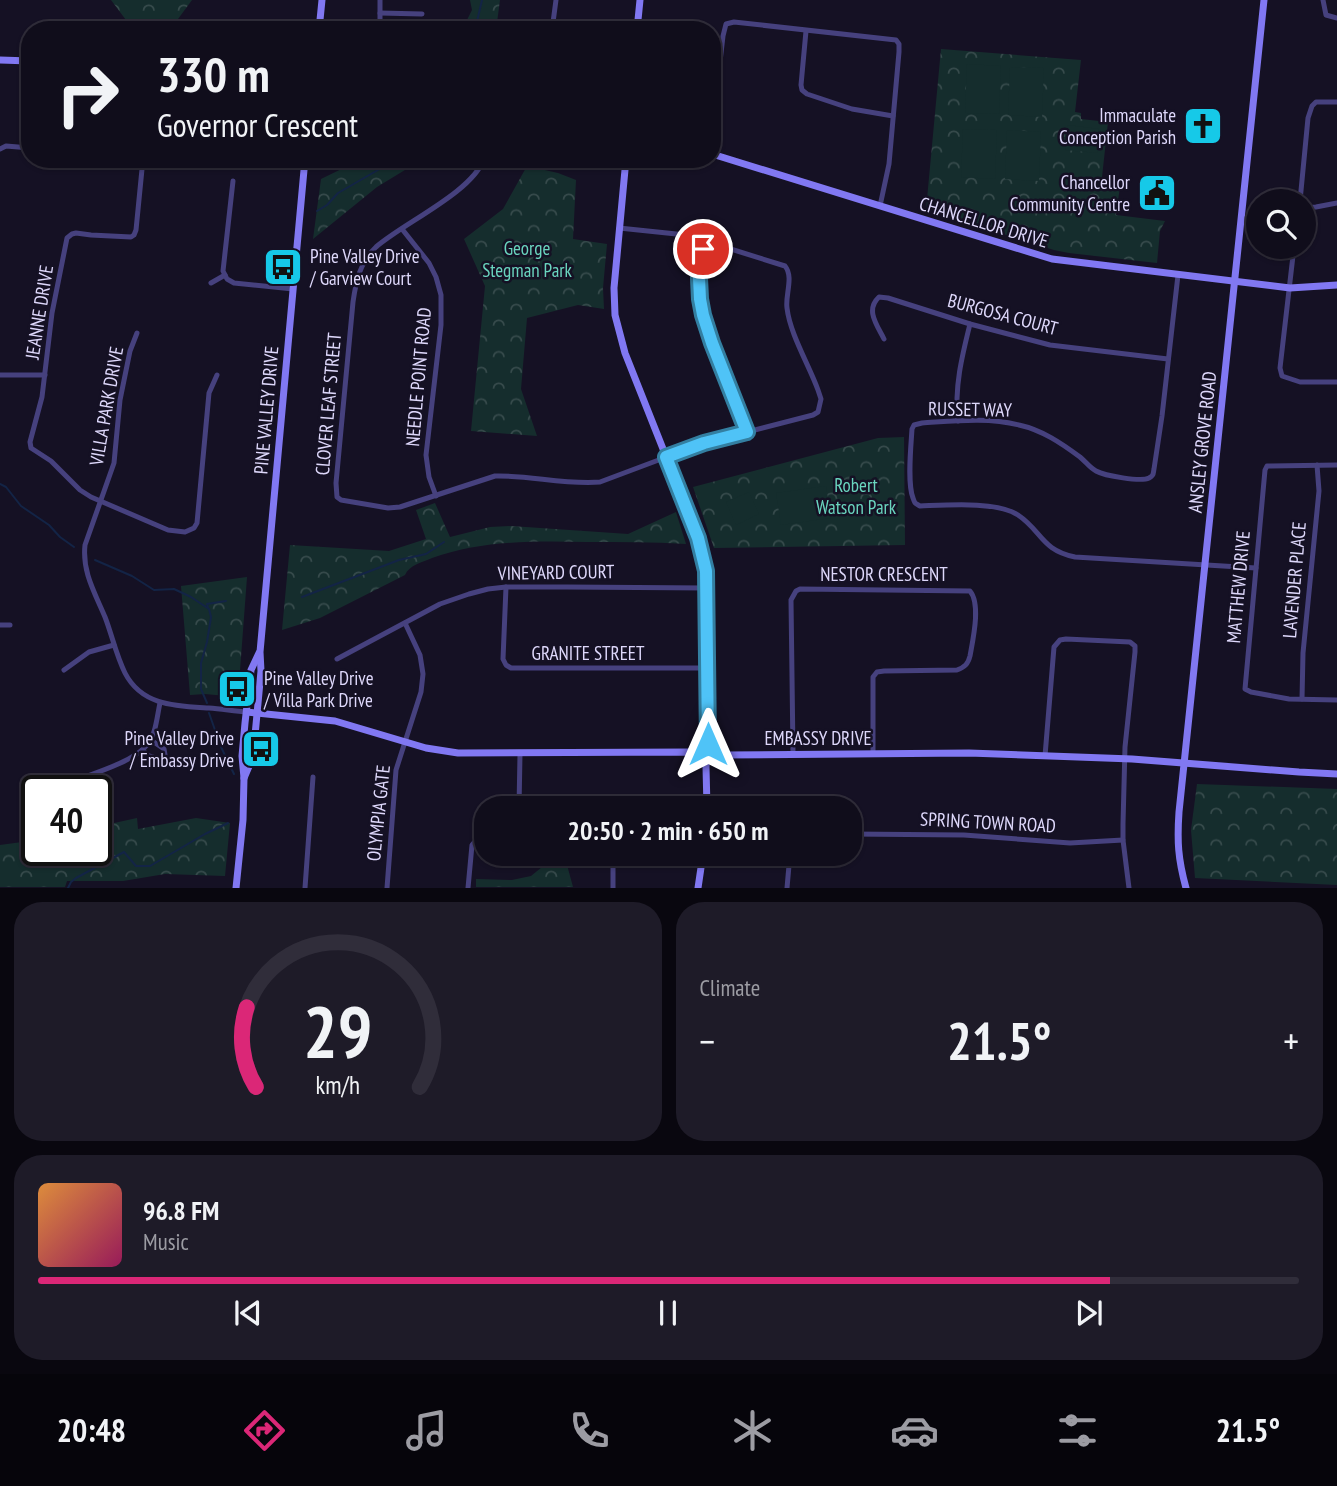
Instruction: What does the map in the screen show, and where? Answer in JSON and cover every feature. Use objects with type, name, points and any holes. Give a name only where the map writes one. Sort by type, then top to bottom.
[{"type":"street","points":[[320,21],[322,0]]},
{"type":"street","points":[[380,0],[380,21]]},
{"type":"street","points":[[553,21],[556,0]]},
{"type":"street","points":[[638,21],[640,0]]},
{"type":"street","name":"ANSLEY GROVE ROAD","points":[[1186,887],[1177,840],[1264,0]]},
{"type":"street","points":[[1323,0],[1326,15],[1337,18]]},
{"type":"street","points":[[380,13],[422,14]]},
{"type":"street","points":[[721,53],[726,24],[734,22],[896,40],[900,44],[889,164],[880,206]]},
{"type":"street","points":[[806,31],[802,90],[852,109],[893,116]]},
{"type":"street","points":[[0,60],[21,61]]},
{"type":"street","points":[[1301,189],[1308,118],[1312,106],[1316,102],[1337,102]]},
{"type":"street","points":[[0,149],[6,146],[21,147]]},
{"type":"street","name":"CHANCELLOR DRIVE","points":[[721,157],[1052,260],[1290,288],[1337,285]]},
{"type":"street","name":"JEANNE DRIVE","points":[[101,501],[80,490],[51,461],[34,452],[30,442],[42,397],[52,313],[67,238],[76,233],[91,236],[134,235],[142,168]]},
{"type":"street","name":"CLOVER LEAF STREET","points":[[480,168],[462,187],[371,252],[356,282],[336,492],[341,500],[388,508],[410,504],[495,476],[582,484],[600,482],[704,443],[818,412],[821,399],[790,322],[786,296],[788,270],[777,263],[704,241]]},
{"type":"street","points":[[624,168],[614,288],[616,322],[625,353],[698,538],[704,561],[707,588],[707,796]]},
{"type":"street","name":"PINE VALLEY DRIVE","points":[[244,778],[253,757],[261,671],[260,652],[304,170]]},
{"type":"street","points":[[233,181],[223,271],[225,275],[234,283],[293,289]]},
{"type":"street","points":[[1316,207],[1337,202]]},
{"type":"street","points":[[619,228],[687,235],[704,241],[699,278],[703,315],[747,432]]},
{"type":"street","name":"NEEDLE POINT ROAD","points":[[402,229],[429,263],[441,295],[441,325],[426,455],[429,477],[436,496]]},
{"type":"street","points":[[1293,259],[1280,368],[1282,376],[1300,382],[1337,382]]},
{"type":"street","points":[[211,283],[225,275]]},
{"type":"street","name":"RUSSET WAY","points":[[1178,275],[1154,469],[1153,474],[1146,480],[1093,470],[1060,442],[1035,430],[999,422],[958,421],[918,424],[912,429],[912,497],[915,504],[920,506],[984,505],[1006,509],[1024,519],[1051,548],[1063,555],[1205,564]]},
{"type":"street","name":"BURGOSA COURT","points":[[884,339],[872,315],[873,304],[879,297],[1050,345],[1168,359]]},
{"type":"street","points":[[958,421],[957,385],[971,324]]},
{"type":"street","name":"VILLA PARK DRIVE","points":[[137,333],[130,351],[120,400],[114,463],[87,539],[84,559],[89,581],[106,619],[123,670],[131,684],[146,697],[160,703],[247,712]]},
{"type":"street","points":[[0,375],[45,375]]},
{"type":"street","points":[[101,501],[168,530],[185,532],[194,528],[198,516],[209,393],[217,375]]},
{"type":"street","name":"LAVENDER PLACE","points":[[1302,699],[1303,653],[1318,491],[1317,465]]},
{"type":"street","name":"MATTHEW DRIVE","points":[[1337,465],[1267,466],[1263,478],[1245,689],[1260,694],[1337,700]]},
{"type":"street","points":[[1205,564],[1256,568]]},
{"type":"street","name":"GRANITE STREET","points":[[506,587],[503,659],[506,665],[512,668],[708,668]]},
{"type":"street","name":"VINEYARD COURT","points":[[337,659],[440,604],[488,589],[707,588]]},
{"type":"street","name":"NESTOR CRESCENT","points":[[793,753],[791,600],[796,591],[970,591],[975,598],[975,611],[970,656],[964,667],[957,670],[884,671],[877,672],[873,677],[873,753]]},
{"type":"street","name":"OLYMPIA GATE","points":[[387,887],[395,777],[421,692],[423,674],[420,655],[405,623]]},
{"type":"street","points":[[0,625],[10,625]]},
{"type":"street","points":[[1045,756],[1055,647],[1060,640],[1130,642],[1135,646],[1125,758],[1123,840],[1129,887]]},
{"type":"street","points":[[64,670],[89,652],[114,645]]},
{"type":"street","name":"PINE VALLEY DRIVE","points":[[236,887],[243,820],[243,756],[251,670],[260,652]]},
{"type":"street","points":[[89,775],[125,761],[142,750],[151,740],[160,703]]},
{"type":"street","name":"EMBASSY DRIVE","points":[[247,712],[335,721],[445,752],[691,752],[723,755],[969,753],[1125,758],[1337,774]]},
{"type":"street","points":[[142,750],[154,759],[162,760],[166,755],[164,749],[151,740]]},
{"type":"street","points":[[519,796],[520,754]]},
{"type":"street","points":[[304,887],[313,776]]},
{"type":"street","name":"SPRING TOWN ROAD","points":[[862,834],[964,835],[1070,842],[1123,840]]},
{"type":"street","points":[[468,887],[474,843]]},
{"type":"street","points":[[612,887],[613,866]]},
{"type":"street","points":[[698,887],[701,866]]},
{"type":"street","points":[[787,887],[789,866]]},
{"type":"green space","points":[[111,0],[192,0],[178,19],[127,21]]},
{"type":"green space","points":[[470,0],[500,0],[497,21],[466,21],[472,10]]},
{"type":"green space","points":[[941,49],[1081,60],[1075,112],[1081,113],[1081,119],[1108,122],[1102,177],[1121,179],[1116,215],[1165,221],[1160,231],[1157,263],[1054,250],[926,210]]},
{"type":"green space","points":[[967,64],[1001,66],[999,114],[965,113]]},
{"type":"green space","points":[[1010,67],[1044,68],[1042,117],[1008,115]]},
{"type":"green space","points":[[1068,125],[1099,129],[1097,153],[1065,150]]},
{"type":"green space","points":[[963,129],[997,130],[995,179],[961,177]]},
{"type":"green space","points":[[1007,130],[1041,132],[1039,181],[1005,179]]},
{"type":"green space","points":[[344,168],[408,168],[377,187],[313,239],[321,179]]},
{"type":"green space","name":"George Stegman Park","points":[[526,168],[558,173],[576,180],[573,239],[607,244],[604,309],[578,305],[527,318],[521,389],[537,436],[471,431],[485,286],[464,239],[503,209]]},
{"type":"green space","name":"Robert Watson Park","points":[[904,437],[905,545],[714,548],[693,487],[878,438]]},
{"type":"green space","points":[[826,486],[831,518],[781,525],[776,493]]},
{"type":"green space","points":[[749,492],[759,514],[736,525],[726,502]]},
{"type":"green space","points":[[435,503],[450,537],[490,527],[511,526],[628,534],[676,512],[686,544],[529,542],[451,552],[421,562],[405,575],[320,618],[282,630],[290,545],[389,551],[426,539],[416,510]]},
{"type":"green space","points":[[247,577],[238,697],[190,695],[181,586]]},
{"type":"green space","points":[[1197,784],[1337,789],[1337,885],[1195,878],[1191,830]]},
{"type":"green space","points":[[137,818],[138,829],[196,818],[230,823],[225,876],[165,874],[123,881],[67,881],[65,887],[0,887],[0,845],[21,842],[21,866],[112,866],[112,823]]},
{"type":"green space","points":[[543,866],[567,866],[573,887],[476,887],[476,879],[512,880],[531,876]]},
{"type":"waterway","points":[[477,21],[482,0]]},
{"type":"waterway","points":[[317,211],[338,193],[381,168]]},
{"type":"waterway","points":[[0,484],[6,487],[21,506],[49,525],[74,547]]},
{"type":"waterway","points":[[302,597],[399,560],[426,554],[444,542]]},
{"type":"waterway","points":[[95,560],[132,576],[154,590],[174,589],[209,609],[211,617],[201,663],[201,689],[207,703]]},
{"type":"waterway","points":[[208,608],[207,604],[226,601]]},
{"type":"waterway","points":[[209,713],[234,774]]},
{"type":"waterway","points":[[68,888],[76,878],[124,852],[136,866],[150,866],[228,823]]},
{"type":"place","name":"Immaculate Conception Parish","points":[[1203,126]]},
{"type":"place","name":"Chancellor Community Centre","points":[[1157,193]]},
{"type":"place","name":"Pine Valley Drive / Garview Court","points":[[283,267]]},
{"type":"place","name":"Pine Valley Drive / Villa Park Drive","points":[[237,689]]},
{"type":"place","name":"Pine Valley Drive / Embassy Drive","points":[[261,749]]},
{"type":"route","points":[[703,249],[699,278],[703,315],[747,432],[704,443],[666,457],[698,538],[706,571],[708,744]]}]
